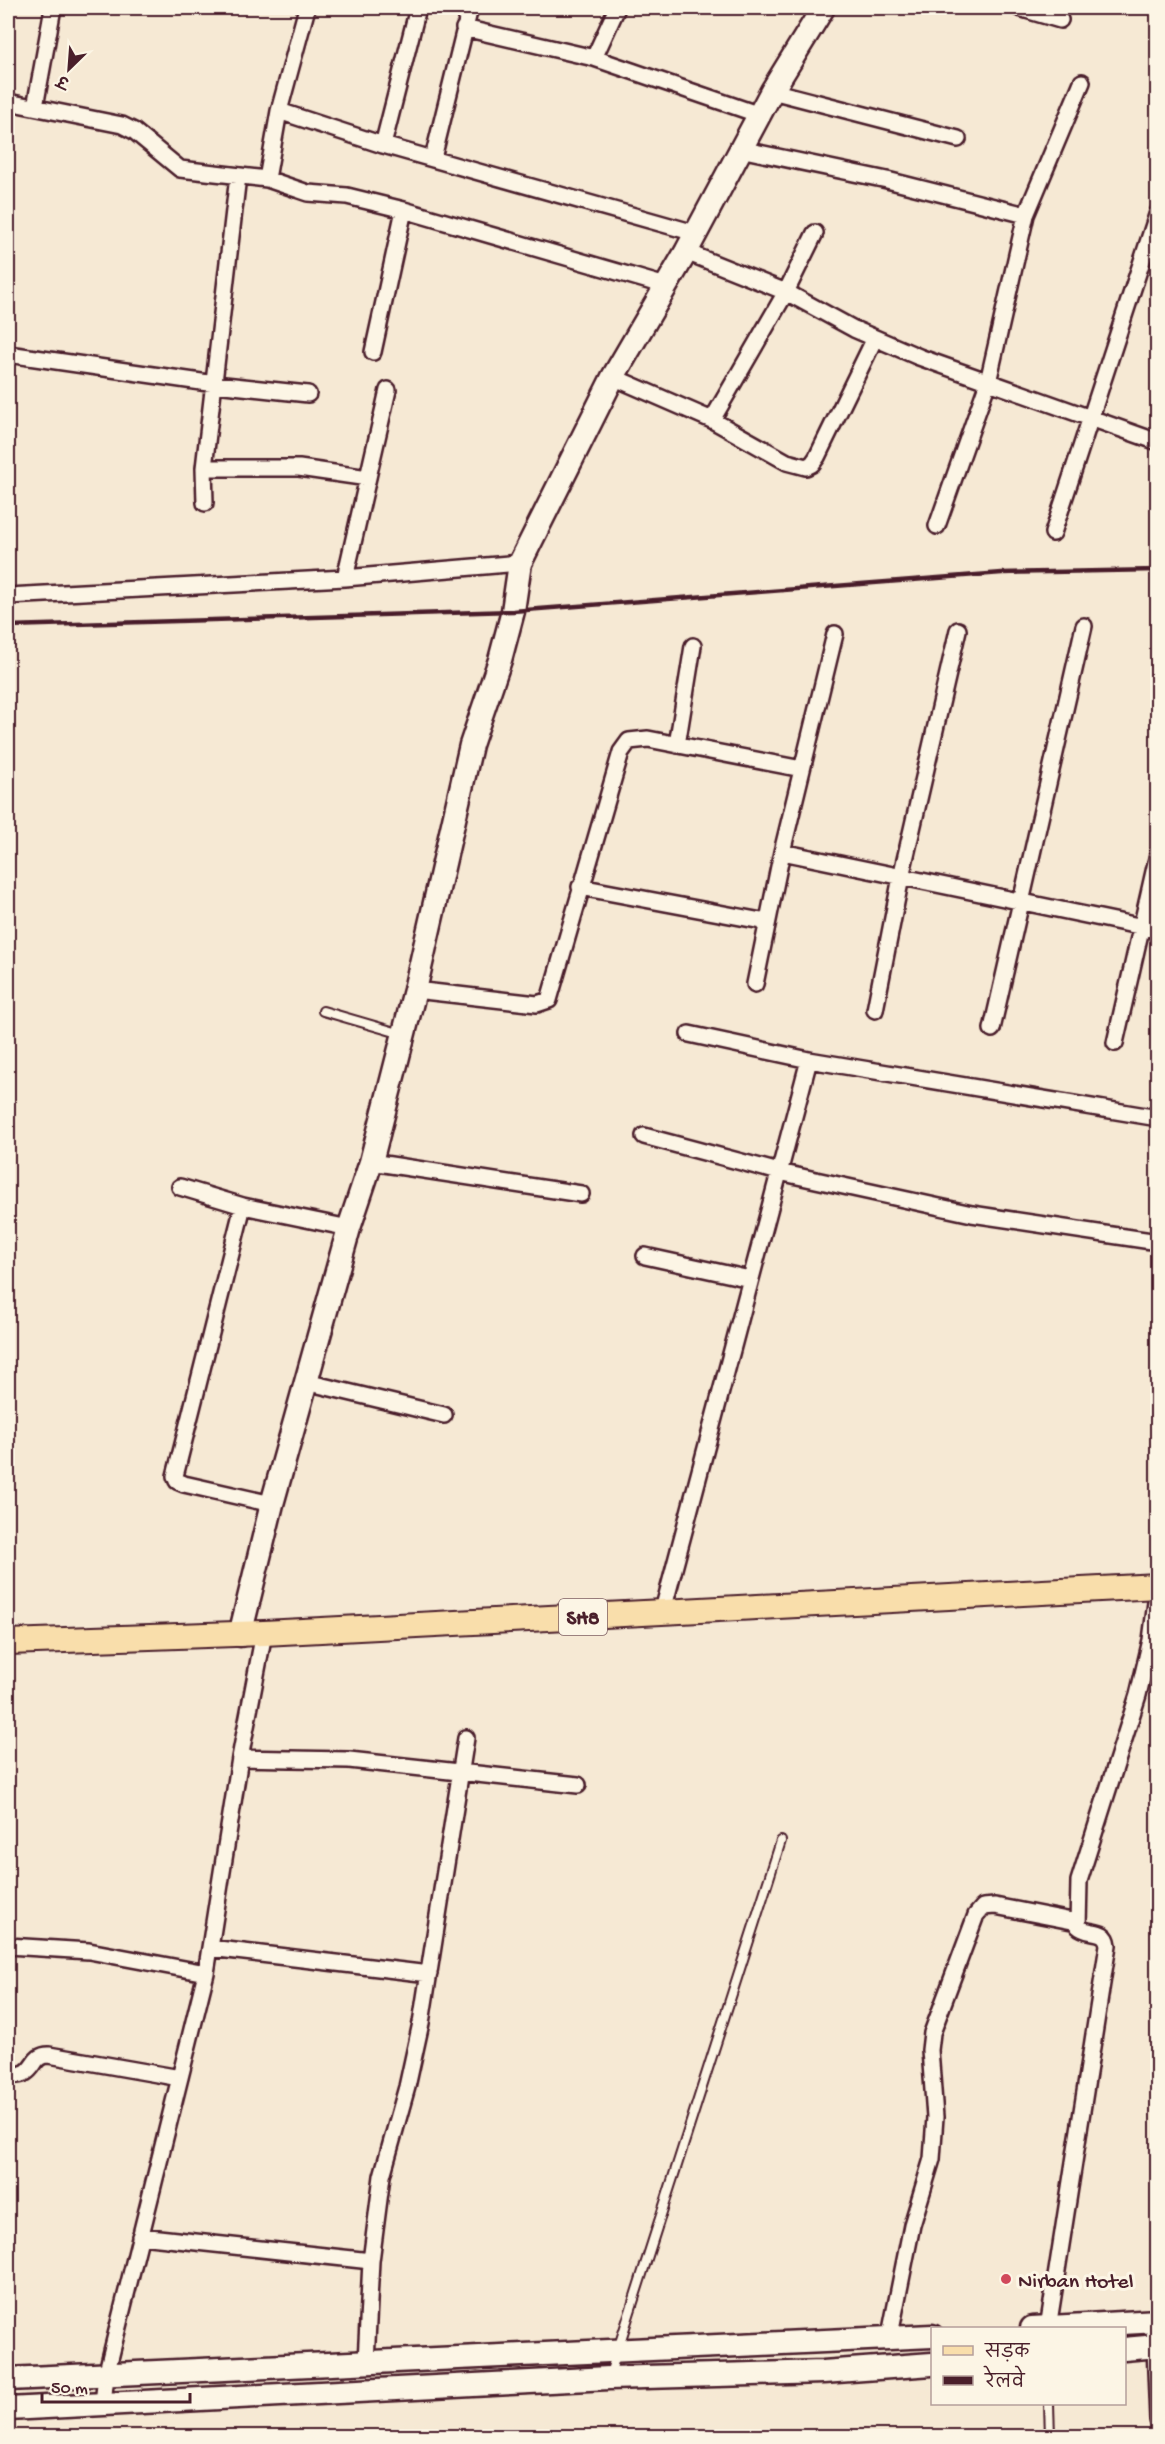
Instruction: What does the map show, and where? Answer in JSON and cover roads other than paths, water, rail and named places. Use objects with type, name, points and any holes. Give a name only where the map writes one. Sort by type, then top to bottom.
[{"type":"main road","name":"SH8","points":[[8,1642],[252,1634],[1158,1587]]},
{"type":"street","points":[[35,107],[53,8]]},
{"type":"street","points":[[267,179],[279,111],[307,8]]},
{"type":"street","points":[[383,145],[418,8]]},
{"type":"street","points":[[433,158],[470,8]]},
{"type":"street","points":[[594,58],[617,8]]},
{"type":"street","points":[[104,2404],[106,2375],[206,1973],[240,1758],[252,1634],[272,1504],[349,1228],[371,1162],[415,990],[471,745],[500,660],[513,611],[520,563],[614,377],[772,91],[823,8]]},
{"type":"street","points":[[1019,8],[1060,20]]},
{"type":"street","points":[[464,28],[594,58],[760,115]]},
{"type":"street","points":[[937,526],[988,382],[1026,215],[1082,82]]},
{"type":"street","points":[[772,91],[958,139]]},
{"type":"street","points":[[8,102],[122,125],[135,131],[180,168],[267,179],[308,193],[347,196],[404,210],[666,286]]},
{"type":"street","points":[[279,111],[383,145],[433,158],[690,242],[854,329],[918,357],[1158,442]]},
{"type":"street","points":[[740,149],[887,180],[1026,215]]},
{"type":"street","points":[[205,503],[204,468],[238,176]]},
{"type":"street","points":[[373,352],[404,210]]},
{"type":"street","points":[[1053,533],[1158,212]]},
{"type":"street","points":[[712,420],[786,292],[814,233]]},
{"type":"street","points":[[614,377],[712,420],[787,462],[806,467],[812,464],[817,457],[875,338]]},
{"type":"street","points":[[8,354],[215,384],[308,394]]},
{"type":"street","points":[[345,578],[388,390]]},
{"type":"street","points":[[204,468],[299,468],[368,478]]},
{"type":"street","points":[[8,596],[345,578],[520,563]]},
{"type":"street","points":[[992,1029],[1084,626]]},
{"type":"street","points":[[875,1010],[901,877],[958,630]]},
{"type":"street","points":[[754,984],[782,852],[835,634]]},
{"type":"street","points":[[677,745],[693,646]]},
{"type":"street","points":[[415,990],[537,1004],[549,1000],[621,752],[629,741],[641,738],[802,769]]},
{"type":"street","points":[[782,852],[1158,930]]},
{"type":"street","points":[[1115,1043],[1158,854]]},
{"type":"street","points":[[580,887],[767,922]]},
{"type":"street","points":[[689,1034],[809,1060],[1158,1118]]},
{"type":"street","points":[[662,1614],[809,1060]]},
{"type":"street","points":[[644,1136],[779,1172],[972,1214],[1158,1242]]},
{"type":"street","points":[[371,1162],[581,1194]]},
{"type":"street","points":[[180,1187],[243,1206],[349,1228]]},
{"type":"street","points":[[243,1206],[175,1476],[177,1481],[184,1484],[272,1504]]},
{"type":"street","points":[[645,1256],[750,1279]]},
{"type":"street","points":[[306,1382],[444,1415]]},
{"type":"street","points":[[1040,2327],[1108,1945],[1105,1935],[1083,1931],[1078,1926],[1080,1875],[1138,1695],[1151,1640],[1158,1587]]},
{"type":"street","points":[[366,2361],[371,2261],[382,2176],[413,2060],[429,1974],[466,1738]]},
{"type":"street","points":[[240,1758],[350,1760],[578,1785]]},
{"type":"street","points":[[889,2340],[912,2225],[933,2159],[935,2117],[930,2050],[933,2033],[976,1915],[983,1907],[994,1906],[1077,1922]]},
{"type":"street","points":[[8,1946],[89,1951],[206,1973]]},
{"type":"street","points":[[210,1948],[429,1974]]},
{"type":"street","points":[[8,2075],[26,2074],[38,2058],[44,2055],[180,2078]]},
{"type":"street","points":[[140,2235],[371,2261]]},
{"type":"street","points":[[1057,2327],[1156,2321],[1158,2420]]},
{"type":"street","points":[[8,2379],[366,2361],[889,2340],[931,2336]]},
{"type":"street","points":[[1126,2349],[1156,2346]]},
{"type":"street","points":[[8,2409],[609,2378],[823,2372],[931,2364]]},
{"type":"lane","points":[[323,1011],[403,1035]]},
{"type":"lane","points":[[609,2378],[781,1841]]},
{"type":"lane","points":[[1049,2405],[1050,2436]]},
{"type":"railway","points":[[8,626],[513,611],[1002,573],[1158,570]]},
{"type":"place","name":"Nirban Hotel","points":[[1006,2279]]}]
